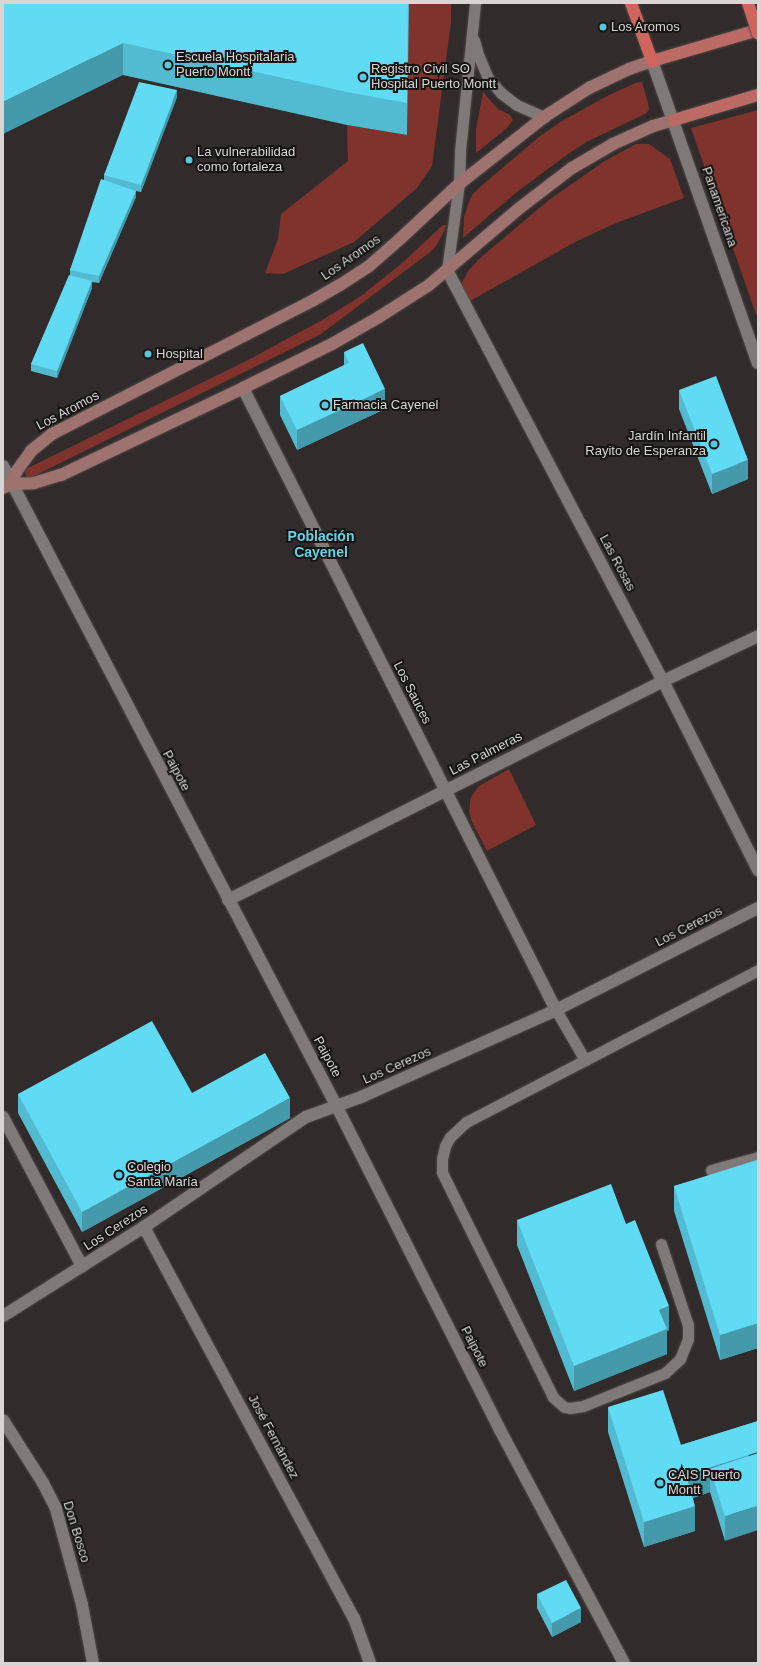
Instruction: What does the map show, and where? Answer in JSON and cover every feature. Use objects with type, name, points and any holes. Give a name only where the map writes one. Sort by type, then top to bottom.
[{"type":"highway","points":[[631,3],[652,61]]},
{"type":"highway","points":[[748,3],[758,31]]},
{"type":"main road","name":"Los Aromos","points":[[7,486],[24,460],[39,443],[52,434],[312,301],[368,267],[459,184],[544,117],[590,88],[629,69],[652,61],[758,31]]},
{"type":"main road","points":[[7,486],[34,482],[61,475],[332,344],[408,299],[447,270],[517,210],[572,168],[613,144],[653,126],[758,95]]},
{"type":"street","name":"Panamericana","points":[[652,61],[674,120],[758,363]]},
{"type":"street","name":"Las Rosas","points":[[447,270],[662,681],[758,870]]},
{"type":"street","name":"Los Sauces","points":[[243,388],[556,1010]]},
{"type":"street","name":"Paipote","points":[[3,466],[7,486],[337,1107],[499,1428],[624,1663]]},
{"type":"street","name":"Las Palmeras","points":[[228,900],[662,681],[758,636]]},
{"type":"street","name":"Los Cerezos","points":[[3,1316],[144,1227],[306,1117],[337,1107],[556,1010],[758,908]]},
{"type":"street","points":[[3,1117],[82,1266]]},
{"type":"street","name":"José Fernández","points":[[144,1227],[354,1618],[370,1663]]},
{"type":"street","name":"Don Bosco","points":[[3,1420],[43,1483],[56,1509],[82,1605],[93,1663]]},
{"type":"lane","points":[[447,270],[459,184],[460,151],[475,3]]},
{"type":"lane","points":[[472,32],[479,57],[488,78],[501,93],[517,105],[544,117]]},
{"type":"lane","points":[[661,1244],[688,1326],[688,1338],[680,1359],[665,1372],[583,1406],[570,1408],[558,1403],[553,1397],[442,1172],[442,1159],[445,1146],[450,1137],[466,1122],[758,970]]},
{"type":"lane","points":[[556,1010],[585,1060]]},
{"type":"lane","points":[[710,1170],[758,1157]]},
{"type":"shaded area","points":[[408,3],[451,3],[451,22],[432,166],[417,188],[354,242],[283,274],[265,273],[278,239],[281,214],[348,161],[347,125],[407,135]]},
{"type":"shaded area","points":[[638,82],[642,82],[648,103],[649,110],[645,114],[588,141],[571,152],[518,191],[463,238],[464,217],[472,195],[479,188],[540,136],[562,121],[609,95]]},
{"type":"shaded area","points":[[483,92],[498,109],[510,115],[513,120],[507,128],[476,153],[476,130]]},
{"type":"shaded area","points":[[758,110],[758,320],[691,128]]},
{"type":"shaded area","points":[[636,144],[649,144],[670,159],[684,198],[616,223],[577,241],[470,301],[461,284],[469,270],[479,259],[549,200],[603,162]]},
{"type":"shaded area","points":[[443,225],[446,225],[444,232],[436,246],[429,253],[321,334],[30,478],[26,476],[25,472],[28,468],[248,360],[324,319],[361,296],[401,264]]},
{"type":"shaded area","points":[[509,769],[536,825],[487,851],[472,822],[469,811],[471,797],[479,786]]},
{"type":"building","points":[[3,3],[408,3],[407,103],[347,92],[123,43],[3,102]]},
{"type":"building","points":[[139,82],[177,90],[141,185],[104,175]]},
{"type":"building","points":[[101,179],[136,191],[99,276],[70,270]]},
{"type":"building","points":[[69,275],[92,281],[57,371],[31,364]]},
{"type":"building","points":[[363,343],[385,389],[297,430],[280,396],[349,363],[344,352]]},
{"type":"building","name":"Jardín Infantil Rayito de Esperanza","points":[[716,376],[748,460],[712,474],[679,390]]},
{"type":"building","name":"Colegio Santa María","points":[[152,1021],[192,1093],[265,1053],[290,1098],[82,1212],[18,1094]]},
{"type":"building","points":[[757,1160],[758,1323],[720,1335],[674,1186]]},
{"type":"building","points":[[611,1184],[626,1224],[635,1220],[669,1306],[659,1310],[667,1329],[574,1366],[517,1220]]},
{"type":"building","points":[[663,1390],[681,1445],[758,1421],[758,1452],[686,1475],[695,1506],[644,1522],[608,1407]]},
{"type":"building","points":[[758,1453],[758,1506],[725,1516],[710,1469]]},
{"type":"building","points":[[566,1580],[581,1608],[552,1623],[537,1594]]},
{"type":"place","name":"Los Aromos","points":[[603,27]]},
{"type":"place","name":"Escuela Hospitalaria Puerto Montt","points":[[168,65]]},
{"type":"place","name":"Registro Civil SO Hospital Puerto Montt","points":[[363,77]]},
{"type":"place","name":"La vulnerabilidad como fortaleza","points":[[189,160]]},
{"type":"place","name":"Hospital","points":[[148,354]]},
{"type":"place","name":"Farmacia Cayenel","points":[[325,405]]},
{"type":"place","name":"Jardín Infantil Rayito de Esperanza","points":[[714,444]]},
{"type":"place","name":"Colegio Santa María","points":[[119,1175]]},
{"type":"place","name":"CAIS Puerto Montt","points":[[660,1483]]},
{"type":"district","name":"Población Cayenel","points":[[321,544]]}]
